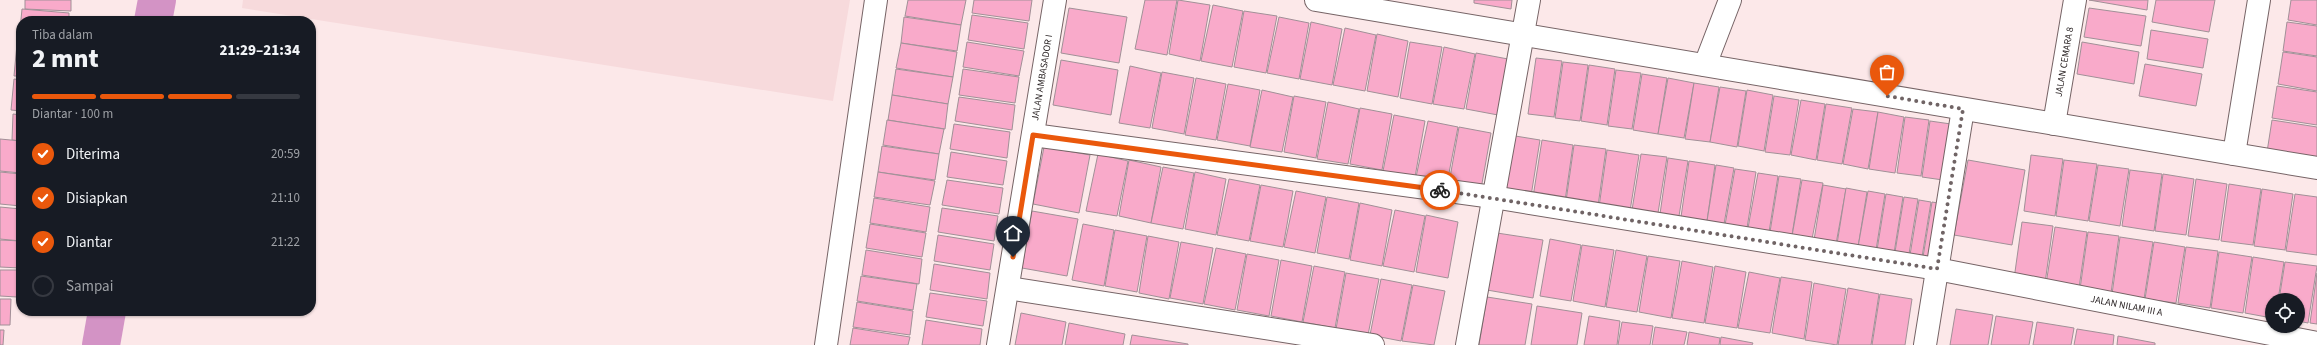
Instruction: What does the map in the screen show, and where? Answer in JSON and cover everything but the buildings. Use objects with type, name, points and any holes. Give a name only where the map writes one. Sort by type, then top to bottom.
[{"type":"street","points":[[826,345],[876,0]]},
{"type":"street","name":"JALAN AMBASADOR I","points":[[998,345],[1055,0]]},
{"type":"street","points":[[1316,0],[2317,168]]},
{"type":"street","points":[[1467,345],[1521,34],[1529,0]]},
{"type":"street","points":[[1705,65],[1730,0]]},
{"type":"street","name":"JALAN CEMARA 8","points":[[2054,124],[2075,0]]},
{"type":"street","points":[[2234,154],[2259,0]]},
{"type":"street","points":[[1925,345],[1963,109]]},
{"type":"street","name":"JALAN NILAM III A","points":[[1033,135],[1493,197],[1937,269],[2317,342]]},
{"type":"street","points":[[1008,288],[1373,345]]},
{"type":"shaded area","points":[[243,0],[850,0],[833,101],[316,20],[316,16],[293,16],[242,8]]},
{"type":"waterway","points":[[154,16],[157,0]]},
{"type":"waterway","points":[[101,345],[106,316]]},
{"type":"way so far","points":[[1440,190],[1493,197],[1937,269],[1963,109],[1887,96]]},
{"type":"route","points":[[1013,257],[1033,135],[1440,190]]}]
